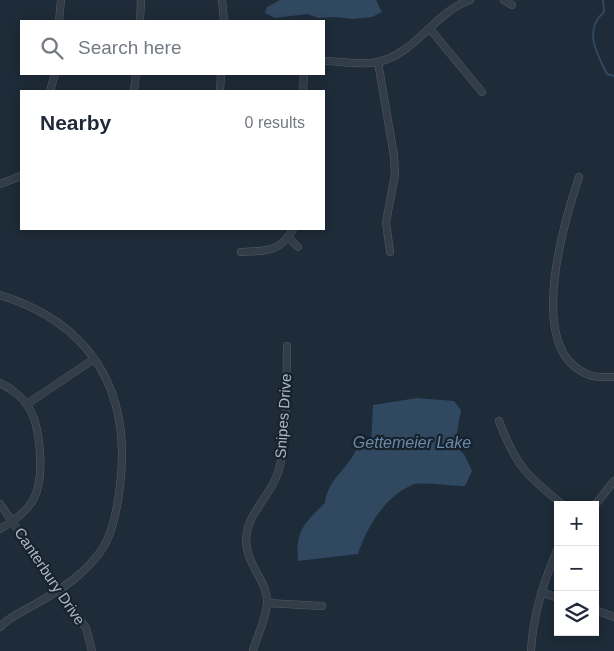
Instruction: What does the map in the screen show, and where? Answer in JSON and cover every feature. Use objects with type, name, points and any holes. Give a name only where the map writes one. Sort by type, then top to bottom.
[{"type":"street","points":[[59,20],[61,0]]},
{"type":"street","points":[[140,20],[141,0]]},
{"type":"street","points":[[222,0],[224,20]]},
{"type":"street","points":[[325,61],[378,62],[403,49],[430,29],[456,3],[470,0]]},
{"type":"street","points":[[504,0],[512,5]]},
{"type":"street","points":[[430,29],[482,92]]},
{"type":"street","points":[[378,62],[394,156],[395,175],[386,222],[390,252]]},
{"type":"street","points":[[50,90],[55,75]]},
{"type":"street","points":[[134,90],[136,75]]},
{"type":"street","points":[[220,90],[221,75]]},
{"type":"street","points":[[303,90],[304,75]]},
{"type":"street","points":[[0,184],[20,176]]},
{"type":"street","points":[[579,177],[557,253],[554,319],[560,347],[572,364],[588,375],[614,377]]},
{"type":"street","points":[[242,252],[268,251],[278,248],[292,230]]},
{"type":"street","points":[[288,237],[298,247]]},
{"type":"street","points":[[0,295],[36,308],[59,321],[78,338],[94,359],[111,389],[119,416],[123,449],[120,490],[104,545],[86,568],[60,590],[0,627]]},
{"type":"street","name":"Snipes Drive","points":[[267,604],[264,588],[251,565],[247,549],[247,532],[252,518],[277,475],[283,449],[287,346]]},
{"type":"street","points":[[27,404],[94,359]]},
{"type":"street","points":[[0,383],[27,404],[39,437],[37,490],[31,503],[13,521],[0,529]]},
{"type":"street","points":[[499,420],[510,452],[529,478],[558,501]]},
{"type":"street","points":[[598,501],[614,481]]},
{"type":"street","name":"Canterbury Drive","points":[[0,504],[86,628],[92,651]]},
{"type":"street","points":[[531,651],[533,625],[541,592],[554,558]]},
{"type":"street","points":[[541,592],[554,597]]},
{"type":"street","points":[[253,651],[267,604],[322,606]]},
{"type":"street","points":[[599,611],[614,616]]},
{"type":"water","points":[[280,0],[376,0],[382,12],[372,17],[353,19],[319,18],[307,14],[275,18],[265,13],[267,7]]},
{"type":"water","name":"Gettemeier Lake","points":[[417,398],[454,401],[461,410],[455,443],[465,456],[472,471],[465,486],[415,484],[395,495],[387,503],[366,533],[358,554],[298,561],[298,542],[303,528],[325,503],[330,486],[350,461],[358,445],[371,443],[373,405]]},
{"type":"waterway","points":[[603,0],[604,12],[594,26],[594,42],[607,74],[614,76]]}]
